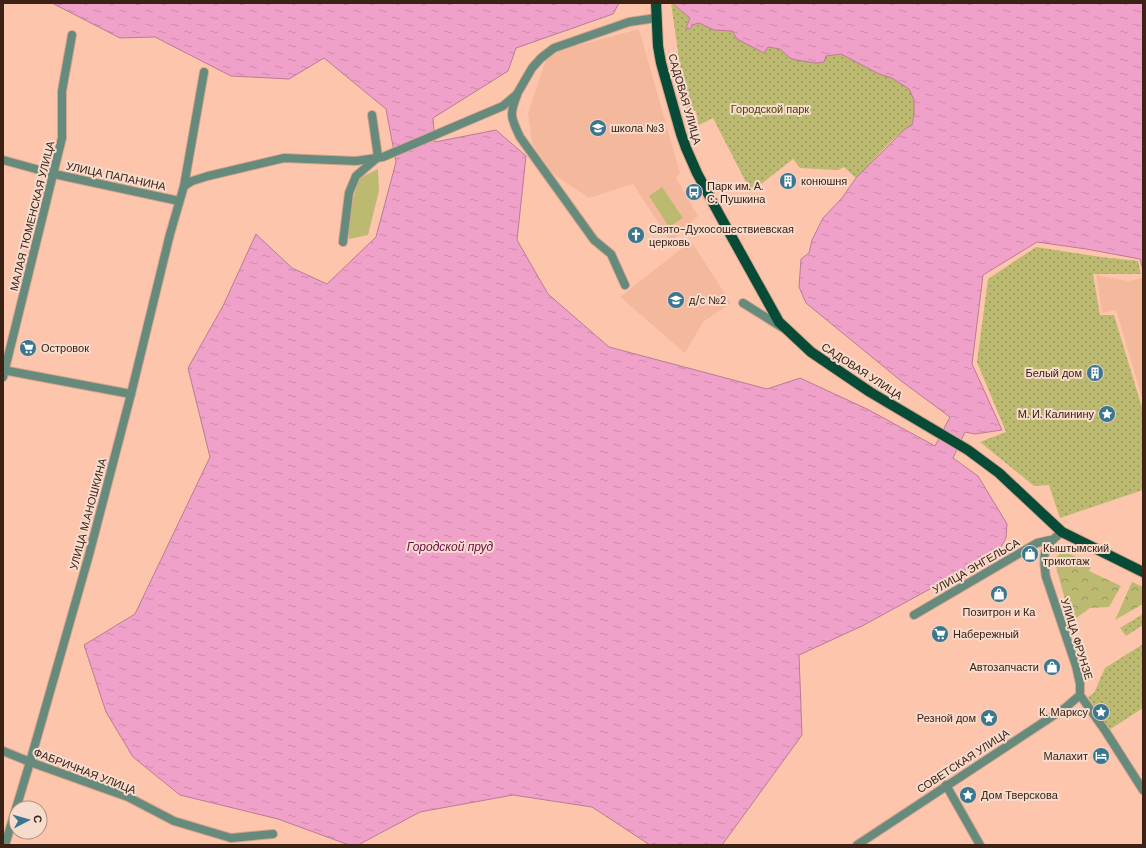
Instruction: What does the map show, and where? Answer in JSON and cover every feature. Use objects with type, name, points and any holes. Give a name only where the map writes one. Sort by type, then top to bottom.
[{"type":"main road","name":"САДОВАЯ УЛИЦА","points":[[656,3],[658,46],[661,63],[679,130],[686,148],[700,180],[774,316],[785,329],[811,352],[870,392],[968,450],[998,473],[1062,532],[1143,572]]},
{"type":"street","points":[[625,285],[611,254],[594,240],[520,137],[512,122],[511,113],[517,94],[532,68],[540,58],[554,48],[628,22],[656,18]]},
{"type":"street","name":"МАЛАЯ ТЮМЕНСКАЯ УЛИЦА","points":[[4,372],[62,138],[62,91],[72,35]]},
{"type":"street","name":"УЛИЦА М.АНОШКИНА","points":[[5,845],[89,555],[131,394],[184,186],[204,72]]},
{"type":"street","points":[[184,186],[192,181],[208,176],[284,158],[356,161],[378,157],[392,153],[469,119],[503,106],[517,94]]},
{"type":"street","points":[[372,115],[378,157]]},
{"type":"street","points":[[343,242],[349,193],[356,176],[378,157]]},
{"type":"street","name":"УЛИЦА ПАПАНИНА","points":[[3,160],[54,174],[179,201]]},
{"type":"street","name":"САДОВАЯ УЛИЦА","points":[[743,303],[785,329]]},
{"type":"street","points":[[4,372],[131,394]]},
{"type":"street","points":[[1050,540],[1062,532]]},
{"type":"street","name":"УЛИЦА ЭНГЕЛЬСА","points":[[914,615],[1037,543],[1050,540]]},
{"type":"street","name":"УЛИЦА ФРУНЗЕ","points":[[1050,540],[1044,557],[1046,577],[1076,666],[1080,684],[1080,695],[1106,732],[1143,790]]},
{"type":"street","name":"СОВЕТСКАЯ УЛИЦА","points":[[857,845],[1065,708],[1080,695]]},
{"type":"street","name":"ФАБРИЧНАЯ УЛИЦА","points":[[3,751],[128,797],[174,822],[231,838],[273,834]]},
{"type":"street","points":[[946,785],[980,845]]},
{"type":"shaded area","name":"школа №3","points":[[639,29],[680,173],[676,178],[698,216],[671,242],[633,184],[589,198],[552,173],[532,143],[528,113],[546,60],[561,50]]},
{"type":"shaded area","name":"д/с №2","points":[[691,241],[731,303],[703,322],[685,353],[620,297]]},
{"type":"shaded area","points":[[1096,275],[1128,281],[1143,278],[1143,401],[1116,310],[1102,313]]},
{"type":"green space","name":"Городской парк","points":[[671,3],[690,18],[687,24],[690,29],[692,25],[699,23],[714,30],[733,31],[737,39],[763,53],[768,47],[780,49],[790,58],[802,60],[841,54],[879,74],[892,78],[909,89],[914,100],[912,125],[896,136],[856,178],[844,167],[838,170],[800,168],[793,159],[751,192],[713,118],[699,125],[696,111],[686,107]]},
{"type":"green space","points":[[378,169],[379,191],[368,235],[349,239],[351,208],[360,178]]},
{"type":"green space","points":[[662,187],[683,218],[669,227],[649,196]]},
{"type":"green space","points":[[1036,247],[1138,261],[1141,274],[1093,274],[1100,315],[1114,315],[1143,411],[1143,490],[1060,518],[1049,485],[1034,486],[980,442],[1006,432],[977,362],[988,279]]},
{"type":"green space","points":[[1063,551],[1092,564],[1089,571],[1121,586],[1109,607],[1090,608],[1071,622],[1054,559]]},
{"type":"green space","points":[[1132,582],[1143,587],[1143,604],[1115,620]]},
{"type":"green space","points":[[1143,614],[1143,625],[1126,636],[1120,628]]},
{"type":"green space","points":[[1143,644],[1143,708],[1109,730],[1088,697],[1094,693],[1105,668]]},
{"type":"water","name":"Городской пруд","points":[[52,3],[619,3],[613,14],[516,48],[508,71],[433,118],[435,142],[496,130],[526,156],[517,240],[548,294],[609,347],[767,389],[800,378],[867,409],[935,446],[950,417],[900,380],[806,303],[799,287],[801,259],[809,253],[812,240],[823,218],[842,198],[856,178],[905,129],[912,125],[914,100],[909,89],[892,78],[879,74],[841,54],[826,56],[824,62],[816,63],[796,60],[790,58],[780,49],[768,47],[764,53],[737,39],[732,31],[714,30],[699,23],[692,25],[690,29],[686,28],[690,18],[672,3],[1143,3],[1143,270],[1140,259],[1037,242],[983,275],[972,364],[1002,430],[975,434],[965,432],[953,458],[978,476],[1007,524],[1006,538],[998,552],[862,626],[799,655],[802,735],[722,845],[650,845],[592,807],[513,795],[420,812],[358,845],[349,845],[278,819],[180,795],[133,757],[106,712],[84,645],[135,614],[210,457],[188,368],[223,306],[256,234],[292,268],[327,284],[376,237],[396,162],[386,109],[324,58],[289,79],[231,76],[155,37],[120,38]]},
{"type":"place","name":"школа №3","points":[[598,128]]},
{"type":"place","name":"конюшня","points":[[788,181]]},
{"type":"place","name":"Парк им. А. С. Пушкина","points":[[694,192]]},
{"type":"place","name":"Свято-Духосошествиевская церковь","points":[[636,235]]},
{"type":"place","name":"д/с №2","points":[[676,300]]},
{"type":"place","name":"Островок","points":[[28,348]]},
{"type":"place","name":"Белый дом","points":[[1095,373]]},
{"type":"place","name":"М. И. Калинину","points":[[1107,414]]},
{"type":"place","name":"Кыштымский трикотаж","points":[[1030,554]]},
{"type":"place","name":"Позитрон и Ка","points":[[999,594]]},
{"type":"place","name":"Набережный","points":[[940,634]]},
{"type":"place","name":"Автозапчасти","points":[[1052,667]]},
{"type":"place","name":"К. Марксу","points":[[1101,712]]},
{"type":"place","name":"Резной дом","points":[[989,718]]},
{"type":"place","name":"Малахит","points":[[1101,756]]},
{"type":"place","name":"Дом Тверскова","points":[[968,795]]}]
